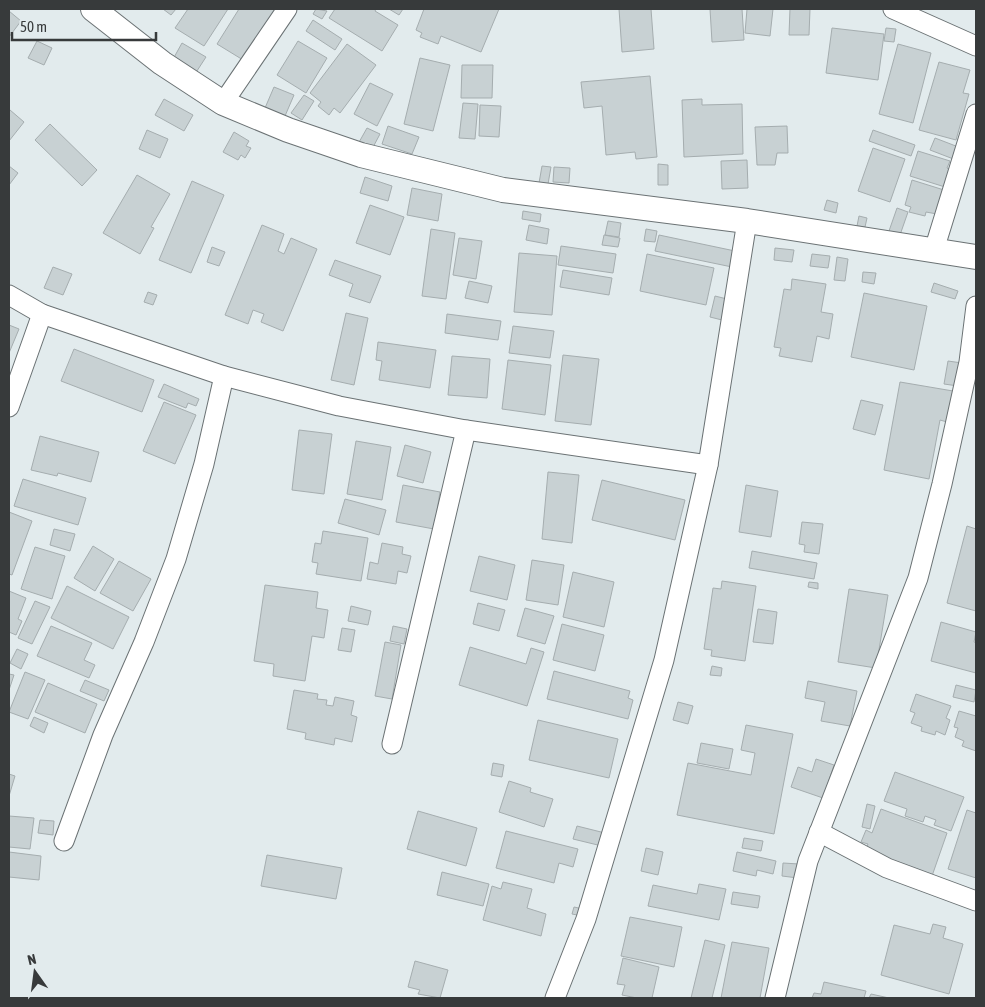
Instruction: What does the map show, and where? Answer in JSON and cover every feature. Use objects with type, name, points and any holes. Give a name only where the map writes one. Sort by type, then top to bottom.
[{"type":"street","points":[[93,9],[162,63],[223,103],[288,130],[361,155],[503,190],[747,221],[976,257]]},
{"type":"street","points":[[223,103],[287,9]]},
{"type":"street","points":[[893,9],[976,46]]},
{"type":"street","points":[[934,250],[976,114]]},
{"type":"street","points":[[555,998],[586,919],[664,660],[708,465],[747,221]]},
{"type":"street","points":[[9,295],[42,314],[224,376],[339,406],[466,430],[708,465]]},
{"type":"street","points":[[775,998],[808,861],[918,578],[942,484],[969,362],[976,306]]},
{"type":"street","points":[[9,407],[42,314]]},
{"type":"street","points":[[64,841],[103,735],[144,642],[176,560],[204,464],[224,376]]},
{"type":"street","points":[[392,744],[466,430]]},
{"type":"street","points":[[819,832],[887,868],[976,901]]},
{"type":"building","points":[[163,9],[176,9],[171,15]]},
{"type":"building","points":[[188,9],[228,9],[204,46],[175,28]]},
{"type":"building","points":[[239,9],[281,9],[248,63],[217,44]]},
{"type":"building","points":[[316,9],[327,11],[322,19],[313,14]]},
{"type":"building","points":[[335,9],[376,9],[375,11],[398,25],[382,51],[329,18]]},
{"type":"building","points":[[389,9],[403,9],[399,15]]},
{"type":"building","points":[[424,9],[499,9],[481,52],[441,36],[438,44],[420,37],[422,33],[416,30]]},
{"type":"building","points":[[619,9],[651,9],[654,49],[622,52]]},
{"type":"building","points":[[710,9],[742,9],[744,40],[712,42]]},
{"type":"building","points":[[747,9],[773,9],[770,36],[745,33]]},
{"type":"building","points":[[790,9],[810,9],[809,35],[789,35]]},
{"type":"building","points":[[9,11],[21,21],[9,37]]},
{"type":"building","points":[[313,20],[342,39],[335,50],[306,31]]},
{"type":"building","points":[[832,28],[884,34],[878,80],[826,73]]},
{"type":"building","points":[[886,28],[896,29],[894,42],[884,41]]},
{"type":"building","points":[[37,41],[52,48],[44,65],[28,58]]},
{"type":"building","points":[[298,41],[327,58],[306,93],[277,75]]},
{"type":"building","points":[[182,43],[206,57],[195,74],[172,61]]},
{"type":"building","points":[[347,44],[376,65],[340,113],[334,108],[329,115],[318,106],[321,102],[310,93]]},
{"type":"building","points":[[898,44],[931,53],[913,123],[879,114]]},
{"type":"building","points":[[420,58],[450,65],[433,131],[404,124]]},
{"type":"building","points":[[939,62],[970,70],[963,93],[969,94],[956,140],[919,130]]},
{"type":"building","points":[[462,65],[493,65],[492,98],[461,98]]},
{"type":"building","points":[[650,76],[657,157],[636,159],[635,152],[606,155],[602,106],[584,108],[581,82]]},
{"type":"building","points":[[370,83],[393,94],[377,126],[354,114]]},
{"type":"building","points":[[274,87],[294,95],[285,116],[265,108]]},
{"type":"building","points":[[304,95],[314,101],[302,120],[291,113]]},
{"type":"building","points":[[164,99],[193,115],[184,131],[155,115]]},
{"type":"building","points":[[702,99],[702,105],[742,104],[743,154],[684,157],[682,100]]},
{"type":"building","points":[[463,103],[478,104],[475,139],[459,138]]},
{"type":"building","points":[[480,105],[501,106],[499,137],[479,136]]},
{"type":"building","points":[[10,110],[24,122],[9,141],[9,112]]},
{"type":"building","points":[[50,124],[97,170],[82,186],[35,140]]},
{"type":"building","points":[[388,126],[419,137],[412,154],[382,144]]},
{"type":"building","points":[[787,126],[788,153],[777,153],[775,165],[757,165],[755,127]]},
{"type":"building","points":[[367,128],[380,134],[371,151],[358,144]]},
{"type":"building","points":[[147,130],[168,139],[160,158],[139,149]]},
{"type":"building","points":[[873,130],[915,145],[911,156],[869,141]]},
{"type":"building","points":[[234,132],[249,141],[246,146],[251,148],[245,158],[241,155],[238,160],[223,152]]},
{"type":"building","points":[[935,138],[961,148],[956,160],[930,150]]},
{"type":"building","points":[[873,148],[905,159],[890,202],[858,191]]},
{"type":"building","points":[[918,151],[950,161],[947,168],[950,170],[945,187],[910,176]]},
{"type":"building","points":[[747,160],[748,188],[722,189],[721,161]]},
{"type":"building","points":[[658,164],[668,165],[668,185],[658,185]]},
{"type":"building","points":[[9,166],[18,173],[9,185]]},
{"type":"building","points":[[542,166],[551,167],[548,184],[539,183]]},
{"type":"building","points":[[554,167],[570,168],[569,183],[553,182]]},
{"type":"building","points":[[137,175],[170,194],[151,227],[154,228],[140,254],[103,233]]},
{"type":"building","points":[[365,177],[392,186],[388,201],[360,193]]},
{"type":"building","points":[[912,180],[944,190],[937,214],[926,212],[925,216],[909,212],[911,207],[905,205]]},
{"type":"building","points":[[192,181],[224,195],[191,273],[159,260]]},
{"type":"building","points":[[412,188],[442,194],[438,221],[407,215]]},
{"type":"building","points":[[827,200],[838,203],[836,213],[824,210]]},
{"type":"building","points":[[370,205],[404,217],[390,255],[356,243]]},
{"type":"building","points":[[897,208],[908,212],[900,235],[889,231]]},
{"type":"building","points":[[523,211],[541,214],[540,222],[522,219]]},
{"type":"building","points":[[859,216],[867,218],[865,227],[857,226]]},
{"type":"building","points":[[608,221],[621,223],[619,237],[605,235]]},
{"type":"building","points":[[262,225],[284,234],[278,251],[284,254],[291,238],[317,249],[283,331],[261,322],[264,314],[253,310],[248,324],[225,315]]},
{"type":"building","points":[[529,225],[549,229],[547,244],[526,240]]},
{"type":"building","points":[[431,229],[455,233],[446,299],[422,296]]},
{"type":"building","points":[[646,229],[657,231],[655,242],[644,241]]},
{"type":"building","points":[[604,235],[620,238],[618,247],[602,245]]},
{"type":"building","points":[[659,235],[735,251],[732,267],[655,251]]},
{"type":"building","points":[[459,238],[482,241],[476,279],[453,275]]},
{"type":"building","points":[[561,246],[616,254],[613,273],[558,265]]},
{"type":"building","points":[[212,247],[225,252],[219,266],[207,262]]},
{"type":"building","points":[[775,248],[794,250],[792,262],[774,260]]},
{"type":"building","points":[[519,253],[557,256],[552,315],[514,312]]},
{"type":"building","points":[[647,254],[714,268],[706,305],[640,291]]},
{"type":"building","points":[[812,254],[830,256],[828,268],[810,266]]},
{"type":"building","points":[[837,257],[848,259],[845,281],[834,280]]},
{"type":"building","points":[[335,260],[381,276],[370,303],[349,296],[353,284],[329,275]]},
{"type":"building","points":[[53,267],[72,274],[63,295],[44,288]]},
{"type":"building","points":[[563,270],[612,278],[609,295],[560,287]]},
{"type":"building","points":[[863,272],[876,273],[874,284],[862,282]]},
{"type":"building","points":[[792,279],[826,284],[821,312],[833,314],[829,339],[817,336],[812,362],[779,356],[781,348],[774,347],[784,289],[791,290]]},
{"type":"building","points":[[469,281],[492,286],[488,303],[465,298]]},
{"type":"building","points":[[934,283],[958,291],[955,299],[931,292]]},
{"type":"building","points":[[148,292],[157,295],[153,305],[144,302]]},
{"type":"building","points":[[864,293],[927,306],[914,370],[851,357]]},
{"type":"building","points":[[715,296],[731,300],[726,321],[710,317]]},
{"type":"building","points":[[346,313],[368,318],[354,385],[331,380]]},
{"type":"building","points":[[447,314],[501,321],[498,340],[445,333]]},
{"type":"building","points":[[9,325],[19,329],[9,353]]},
{"type":"building","points":[[513,326],[554,331],[550,358],[509,353]]},
{"type":"building","points":[[378,342],[436,350],[430,388],[379,380],[382,361],[376,360]]},
{"type":"building","points":[[74,349],[154,380],[142,412],[61,381]]},
{"type":"building","points":[[563,355],[599,359],[591,425],[555,421]]},
{"type":"building","points":[[452,356],[490,359],[487,398],[448,395]]},
{"type":"building","points":[[508,360],[551,365],[545,415],[502,409]]},
{"type":"building","points":[[948,361],[962,363],[958,386],[944,384]]},
{"type":"building","points":[[900,382],[953,391],[947,422],[940,420],[929,479],[884,470]]},
{"type":"building","points":[[164,384],[199,399],[196,406],[188,403],[186,408],[158,397]]},
{"type":"building","points":[[861,400],[883,405],[875,435],[853,429]]},
{"type":"building","points":[[164,402],[196,415],[175,464],[143,451]]},
{"type":"building","points":[[299,430],[332,434],[324,494],[292,490]]},
{"type":"building","points":[[40,436],[99,452],[91,482],[58,473],[57,476],[31,470]]},
{"type":"building","points":[[356,441],[391,447],[382,500],[347,494]]},
{"type":"building","points":[[405,445],[431,452],[423,483],[397,476]]},
{"type":"building","points":[[548,472],[579,475],[572,543],[542,539]]},
{"type":"building","points":[[23,479],[86,498],[78,525],[14,506]]},
{"type":"building","points":[[602,480],[685,500],[675,540],[592,520]]},
{"type":"building","points":[[403,485],[440,492],[434,529],[396,522]]},
{"type":"building","points":[[746,485],[778,491],[771,537],[739,532]]},
{"type":"building","points":[[345,499],[386,510],[379,535],[338,523]]},
{"type":"building","points":[[9,512],[32,521],[12,575],[9,574]]},
{"type":"building","points":[[802,522],[823,524],[819,554],[804,552],[805,545],[799,544]]},
{"type":"building","points":[[967,526],[976,529],[976,611],[947,603]]},
{"type":"building","points":[[54,529],[75,534],[70,551],[50,545]]},
{"type":"building","points":[[323,531],[368,538],[361,581],[316,574],[318,563],[312,562],[315,543],[321,544]]},
{"type":"building","points":[[382,543],[403,547],[402,554],[411,556],[407,573],[398,571],[396,584],[367,579],[370,562],[378,564]]},
{"type":"building","points":[[93,546],[114,559],[95,591],[74,578]]},
{"type":"building","points":[[35,547],[65,556],[52,599],[21,589]]},
{"type":"building","points":[[752,551],[817,563],[814,579],[749,568]]},
{"type":"building","points":[[479,556],[515,565],[507,600],[470,591]]},
{"type":"building","points":[[532,560],[564,565],[558,605],[526,600]]},
{"type":"building","points":[[119,561],[151,579],[133,611],[100,593]]},
{"type":"building","points":[[573,572],[614,582],[604,627],[563,617]]},
{"type":"building","points":[[722,581],[756,586],[745,661],[711,656],[712,650],[704,649],[713,588],[721,589]]},
{"type":"building","points":[[809,582],[818,583],[818,589],[808,587]]},
{"type":"building","points":[[265,585],[318,592],[316,608],[328,610],[324,638],[312,636],[305,681],[273,676],[274,664],[254,661]]},
{"type":"building","points":[[67,586],[129,617],[113,649],[51,618]]},
{"type":"building","points":[[849,589],[888,595],[876,668],[838,662]]},
{"type":"building","points":[[9,591],[26,598],[18,619],[22,621],[16,635],[9,632]]},
{"type":"building","points":[[35,601],[50,607],[32,644],[18,638]]},
{"type":"building","points":[[478,603],[505,610],[499,631],[473,624]]},
{"type":"building","points":[[351,606],[371,611],[368,625],[348,621]]},
{"type":"building","points":[[525,608],[554,616],[545,644],[517,636]]},
{"type":"building","points":[[758,609],[777,612],[773,644],[753,642]]},
{"type":"building","points":[[941,622],[976,632],[974,642],[976,643],[976,673],[931,661]]},
{"type":"building","points":[[562,624],[604,635],[595,671],[553,660]]},
{"type":"building","points":[[51,626],[92,643],[84,660],[95,665],[89,678],[37,656]]},
{"type":"building","points":[[393,626],[407,629],[404,644],[390,641]]},
{"type":"building","points":[[342,628],[355,630],[351,652],[338,650]]},
{"type":"building","points":[[385,642],[401,645],[392,699],[375,696]]},
{"type":"building","points":[[470,647],[526,664],[531,648],[544,652],[527,706],[459,685]]},
{"type":"building","points":[[17,649],[28,654],[21,669],[10,663]]},
{"type":"building","points":[[712,666],[722,668],[721,676],[710,675]]},
{"type":"building","points":[[554,671],[630,691],[628,698],[633,700],[628,719],[547,699]]},
{"type":"building","points":[[25,672],[45,680],[28,719],[9,712]]},
{"type":"building","points":[[9,674],[14,675],[9,690]]},
{"type":"building","points":[[85,680],[109,690],[104,701],[80,691]]},
{"type":"building","points":[[808,681],[857,691],[850,726],[821,721],[825,702],[805,698]]},
{"type":"building","points":[[48,683],[97,704],[85,733],[35,712]]},
{"type":"building","points":[[956,685],[976,690],[974,702],[953,697]]},
{"type":"building","points":[[294,690],[318,694],[317,699],[327,700],[326,705],[333,706],[335,697],[354,701],[351,715],[357,717],[352,742],[335,738],[334,745],[305,739],[306,733],[287,729]]},
{"type":"building","points":[[916,694],[951,706],[946,718],[950,720],[945,735],[936,731],[935,735],[921,731],[922,727],[911,723],[915,713],[910,711]]},
{"type":"building","points":[[678,702],[693,706],[688,724],[673,720]]},
{"type":"building","points":[[959,711],[976,716],[976,751],[962,746],[964,741],[955,737],[958,728],[954,727]]},
{"type":"building","points":[[34,717],[48,723],[44,733],[30,726]]},
{"type":"building","points":[[538,720],[618,739],[609,778],[529,760]]},
{"type":"building","points":[[746,725],[793,734],[774,834],[677,815],[688,763],[751,775],[755,753],[741,750]]},
{"type":"building","points":[[701,743],[733,749],[729,769],[697,763]]},
{"type":"building","points":[[816,759],[834,765],[823,798],[791,787],[798,767],[812,772]]},
{"type":"building","points":[[493,763],[504,765],[502,777],[491,775]]},
{"type":"building","points":[[895,772],[964,797],[951,831],[934,825],[936,820],[925,816],[923,822],[905,816],[907,809],[884,801]]},
{"type":"building","points":[[9,774],[15,776],[9,796]]},
{"type":"building","points":[[509,781],[531,788],[530,792],[553,799],[544,827],[499,812]]},
{"type":"building","points":[[867,804],[875,806],[870,829],[862,827]]},
{"type":"building","points":[[881,809],[947,833],[932,876],[865,851],[868,844],[861,842],[866,830],[872,833]]},
{"type":"building","points":[[967,810],[976,813],[976,878],[948,869]]},
{"type":"building","points":[[418,811],[477,828],[466,866],[407,849]]},
{"type":"building","points":[[9,816],[34,818],[30,849],[9,847]]},
{"type":"building","points":[[40,820],[54,821],[53,835],[38,833]]},
{"type":"building","points":[[577,826],[609,834],[606,847],[573,839]]},
{"type":"building","points":[[506,831],[578,849],[573,867],[559,863],[554,883],[496,868]]},
{"type":"building","points":[[744,838],[763,841],[761,851],[742,848]]},
{"type":"building","points":[[646,848],[663,852],[658,875],[641,871]]},
{"type":"building","points":[[9,852],[41,856],[39,880],[9,877]]},
{"type":"building","points":[[737,852],[776,861],[773,874],[757,870],[756,876],[733,871]]},
{"type":"building","points":[[267,855],[342,868],[336,899],[261,886]]},
{"type":"building","points":[[783,863],[799,864],[798,878],[782,876]]},
{"type":"building","points":[[442,872],[489,884],[483,906],[437,895]]},
{"type":"building","points":[[503,882],[532,889],[527,908],[546,914],[541,936],[483,920],[492,886],[501,889]]},
{"type":"building","points":[[699,884],[726,889],[719,920],[648,906],[653,885],[697,894]]},
{"type":"building","points":[[733,892],[760,896],[758,908],[731,904]]},
{"type":"building","points":[[574,907],[583,909],[582,916],[572,914]]},
{"type":"building","points":[[630,917],[682,927],[674,967],[621,956]]},
{"type":"building","points":[[933,924],[946,927],[943,938],[963,944],[949,994],[881,975],[894,925],[930,934]]},
{"type":"building","points":[[705,940],[725,945],[712,998],[691,998]]},
{"type":"building","points":[[732,942],[769,948],[760,998],[721,998]]},
{"type":"building","points":[[623,958],[659,967],[652,998],[622,995],[625,985],[617,984]]},
{"type":"building","points":[[415,961],[448,970],[440,998],[418,994],[420,990],[408,987]]},
{"type":"building","points":[[824,982],[866,991],[864,998],[812,998],[814,993],[821,994]]},
{"type":"building","points":[[871,994],[889,998],[869,998]]}]
